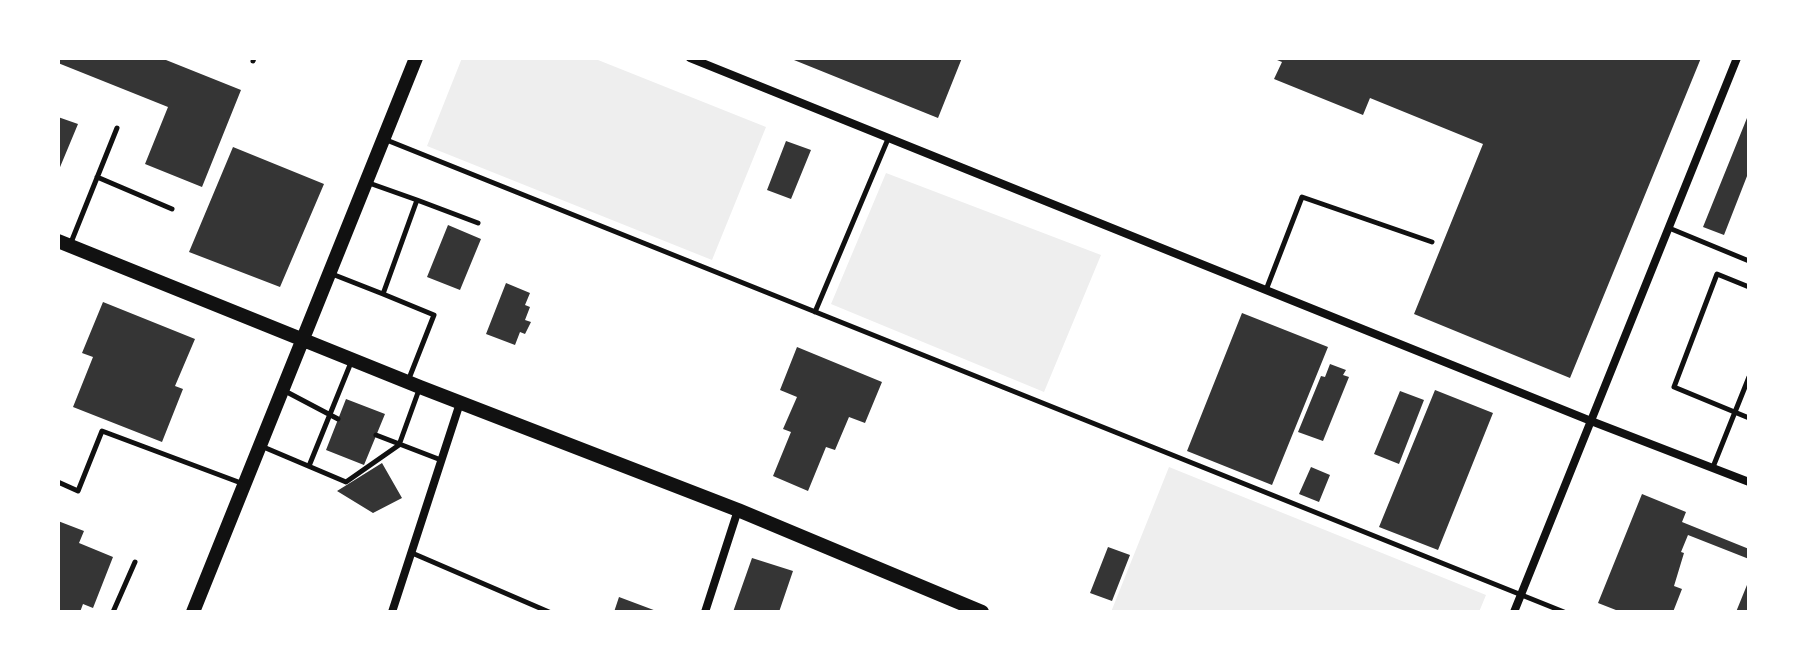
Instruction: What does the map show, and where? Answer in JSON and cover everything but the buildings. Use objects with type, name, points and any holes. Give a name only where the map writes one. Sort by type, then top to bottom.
[{"type":"main road","points":[[193,612],[416,58]]},
{"type":"main road","points":[[64,243],[414,385],[738,510],[982,612]]},
{"type":"street","points":[[690,58],[1749,482]]},
{"type":"street","points":[[1514,612],[1737,58]]},
{"type":"street","points":[[392,612],[460,403]]},
{"type":"street","points":[[705,612],[738,510]]},
{"type":"lane","points":[[64,243],[117,128]]},
{"type":"lane","points":[[383,139],[1564,612]]},
{"type":"lane","points":[[815,312],[888,139]]},
{"type":"lane","points":[[97,177],[172,209]]},
{"type":"lane","points":[[366,181],[478,223]]},
{"type":"lane","points":[[1266,291],[1302,197],[1432,242]]},
{"type":"lane","points":[[383,294],[417,200]]},
{"type":"lane","points":[[1669,228],[1749,261]]},
{"type":"lane","points":[[260,446],[346,482],[399,445],[434,315],[330,273]]},
{"type":"lane","points":[[1749,287],[1717,274],[1674,387],[1749,418]]},
{"type":"lane","points":[[309,466],[352,360]]},
{"type":"lane","points":[[1713,467],[1749,377]]},
{"type":"lane","points":[[282,390],[338,419]]},
{"type":"lane","points":[[58,482],[78,491],[102,431],[245,484]]},
{"type":"lane","points":[[376,435],[442,460]]},
{"type":"lane","points":[[411,552],[550,612]]},
{"type":"lane","points":[[113,612],[135,562]]},
{"type":"shaded area","points":[[462,58],[593,58],[766,127],[712,260],[427,146]]},
{"type":"shaded area","points":[[886,173],[1101,255],[1044,392],[831,304]]},
{"type":"shaded area","points":[[1169,467],[1486,595],[1479,612],[1111,612]]}]
